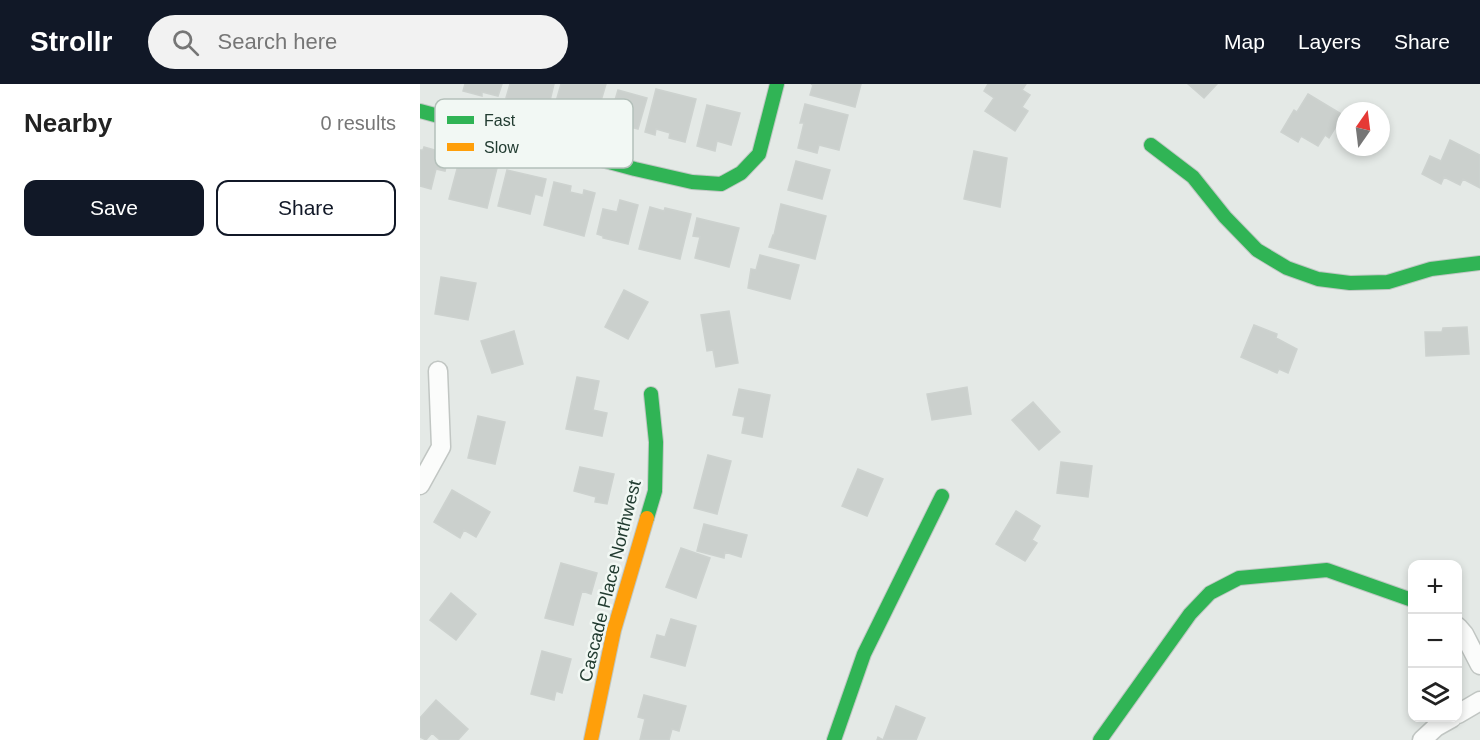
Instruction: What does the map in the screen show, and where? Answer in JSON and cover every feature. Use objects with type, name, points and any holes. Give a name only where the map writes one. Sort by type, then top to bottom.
[{"type":"street","points":[[630,168],[692,182],[721,184],[741,173],[759,154],[777,84]]},
{"type":"street","points":[[420,111],[435,115]]},
{"type":"street","points":[[1151,145],[1193,177],[1225,217],[1257,250],[1287,268],[1318,279],[1350,284],[1388,282],[1431,270],[1480,263]]},
{"type":"street","points":[[420,485],[441,447],[438,371]]},
{"type":"street","name":"Cascade Place Northwest","points":[[591,740],[614,630],[655,491],[656,442],[651,394]]},
{"type":"street","points":[[834,740],[864,654],[942,496]]},
{"type":"street","points":[[1100,740],[1190,614],[1210,593],[1239,578],[1327,570],[1408,598]]},
{"type":"street","points":[[1462,632],[1480,665]]},
{"type":"street","points":[[1462,712],[1480,701]]},
{"type":"street","points":[[1422,740],[1444,722]]},
{"type":"building","points":[[465,84],[502,84],[498,96],[482,92],[482,96],[463,91]]},
{"type":"building","points":[[510,84],[554,84],[550,99],[506,98]]},
{"type":"building","points":[[561,84],[606,84],[602,99],[557,99]]},
{"type":"building","points":[[811,84],[861,84],[855,107],[810,95],[813,85]]},
{"type":"building","points":[[988,84],[1026,84],[1022,90],[1030,95],[1022,107],[1028,111],[1015,131],[985,111],[994,98],[984,91]]},
{"type":"building","points":[[1188,84],[1217,84],[1204,98]]},
{"type":"building","points":[[656,89],[696,99],[685,142],[669,138],[670,133],[656,129],[655,135],[645,132]]},
{"type":"building","points":[[618,90],[647,98],[638,129],[633,128],[633,99],[615,99]]},
{"type":"building","points":[[1308,94],[1336,111],[1336,126],[1329,138],[1325,135],[1318,146],[1301,136],[1298,142],[1281,132],[1294,110],[1297,112]]},
{"type":"building","points":[[805,104],[848,115],[839,150],[819,145],[817,153],[798,148],[804,123],[800,123]]},
{"type":"building","points":[[707,105],[740,113],[731,145],[717,141],[715,151],[697,146]]},
{"type":"building","points":[[1450,140],[1480,155],[1480,188],[1463,179],[1460,185],[1444,177],[1441,184],[1422,174],[1430,156],[1441,161]]},
{"type":"building","points":[[424,147],[435,150],[435,168],[446,168],[445,171],[436,169],[431,189],[420,186],[420,150]]},
{"type":"building","points":[[974,151],[1007,158],[1000,207],[964,199]]},
{"type":"building","points":[[796,161],[830,170],[822,199],[788,190]]},
{"type":"building","points":[[457,168],[497,168],[487,208],[449,199]]},
{"type":"building","points":[[507,170],[546,179],[542,196],[535,194],[530,214],[498,206]]},
{"type":"building","points":[[554,182],[571,186],[570,192],[583,195],[584,190],[595,193],[584,236],[544,225]]},
{"type":"building","points":[[620,200],[638,205],[628,244],[603,238],[597,234],[603,209],[617,212]]},
{"type":"building","points":[[781,204],[826,216],[815,259],[769,247]]},
{"type":"building","points":[[650,207],[691,214],[680,259],[639,249]]},
{"type":"building","points":[[697,218],[739,228],[729,267],[695,258],[700,237],[693,236]]},
{"type":"building","points":[[760,255],[799,265],[790,299],[748,288],[751,269],[756,270]]},
{"type":"building","points":[[441,277],[476,283],[468,320],[435,314]]},
{"type":"building","points":[[624,290],[648,302],[628,339],[605,327]]},
{"type":"building","points":[[729,311],[738,363],[716,367],[713,350],[707,351],[701,315]]},
{"type":"building","points":[[1254,325],[1277,334],[1276,338],[1297,349],[1288,373],[1279,369],[1277,373],[1241,357]]},
{"type":"building","points":[[1467,327],[1469,354],[1426,356],[1425,332],[1442,332],[1443,328]]},
{"type":"building","points":[[514,331],[523,364],[492,373],[481,341]]},
{"type":"building","points":[[577,377],[599,381],[593,410],[607,413],[602,436],[566,429]]},
{"type":"building","points":[[967,387],[971,414],[932,420],[927,394]]},
{"type":"building","points":[[739,389],[770,395],[762,437],[742,433],[745,417],[733,415]]},
{"type":"building","points":[[1033,402],[1060,432],[1039,450],[1012,420]]},
{"type":"building","points":[[478,416],[505,422],[495,464],[468,458]]},
{"type":"building","points":[[708,455],[731,461],[717,514],[694,508]]},
{"type":"building","points":[[1061,462],[1092,466],[1088,497],[1057,493]]},
{"type":"building","points":[[580,467],[614,474],[607,504],[595,502],[596,497],[574,491]]},
{"type":"building","points":[[858,469],[883,479],[867,516],[842,506]]},
{"type":"building","points":[[452,490],[490,512],[476,537],[464,530],[460,538],[434,522]]},
{"type":"building","points":[[1016,511],[1040,526],[1032,540],[1037,543],[1025,561],[996,544]]},
{"type":"building","points":[[704,524],[747,535],[741,557],[725,552],[724,558],[697,551]]},
{"type":"building","points":[[681,548],[710,558],[696,598],[666,587]]},
{"type":"building","points":[[561,563],[597,573],[591,594],[582,591],[573,625],[545,618]]},
{"type":"building","points":[[451,593],[476,614],[456,640],[430,620]]},
{"type":"building","points":[[671,619],[696,626],[685,666],[651,657],[657,635],[665,637]]},
{"type":"building","points":[[542,651],[571,659],[562,693],[556,691],[554,700],[531,694]]},
{"type":"building","points":[[644,695],[686,706],[679,731],[672,729],[669,740],[640,740],[645,719],[638,717]]},
{"type":"building","points":[[436,700],[468,729],[458,740],[440,740],[432,733],[426,740],[420,737],[420,718]]},
{"type":"building","points":[[896,706],[925,718],[916,740],[883,740]]},
{"type":"traffic: fast","points":[[631,168],[692,182],[721,184],[741,173],[759,154],[777,84]]},
{"type":"traffic: fast","points":[[420,111],[435,115]]},
{"type":"traffic: fast","points":[[1151,145],[1193,177],[1225,217],[1257,250],[1287,268],[1318,279],[1350,283],[1388,282],[1431,269],[1480,263]]},
{"type":"traffic: fast","points":[[647,518],[655,491],[656,442],[651,394]]},
{"type":"traffic: fast","points":[[834,740],[864,654],[942,496]]},
{"type":"traffic: fast","points":[[1100,740],[1190,614],[1210,593],[1239,578],[1327,570],[1408,599]]},
{"type":"traffic: slow","points":[[591,740],[614,630],[647,518]]}]
